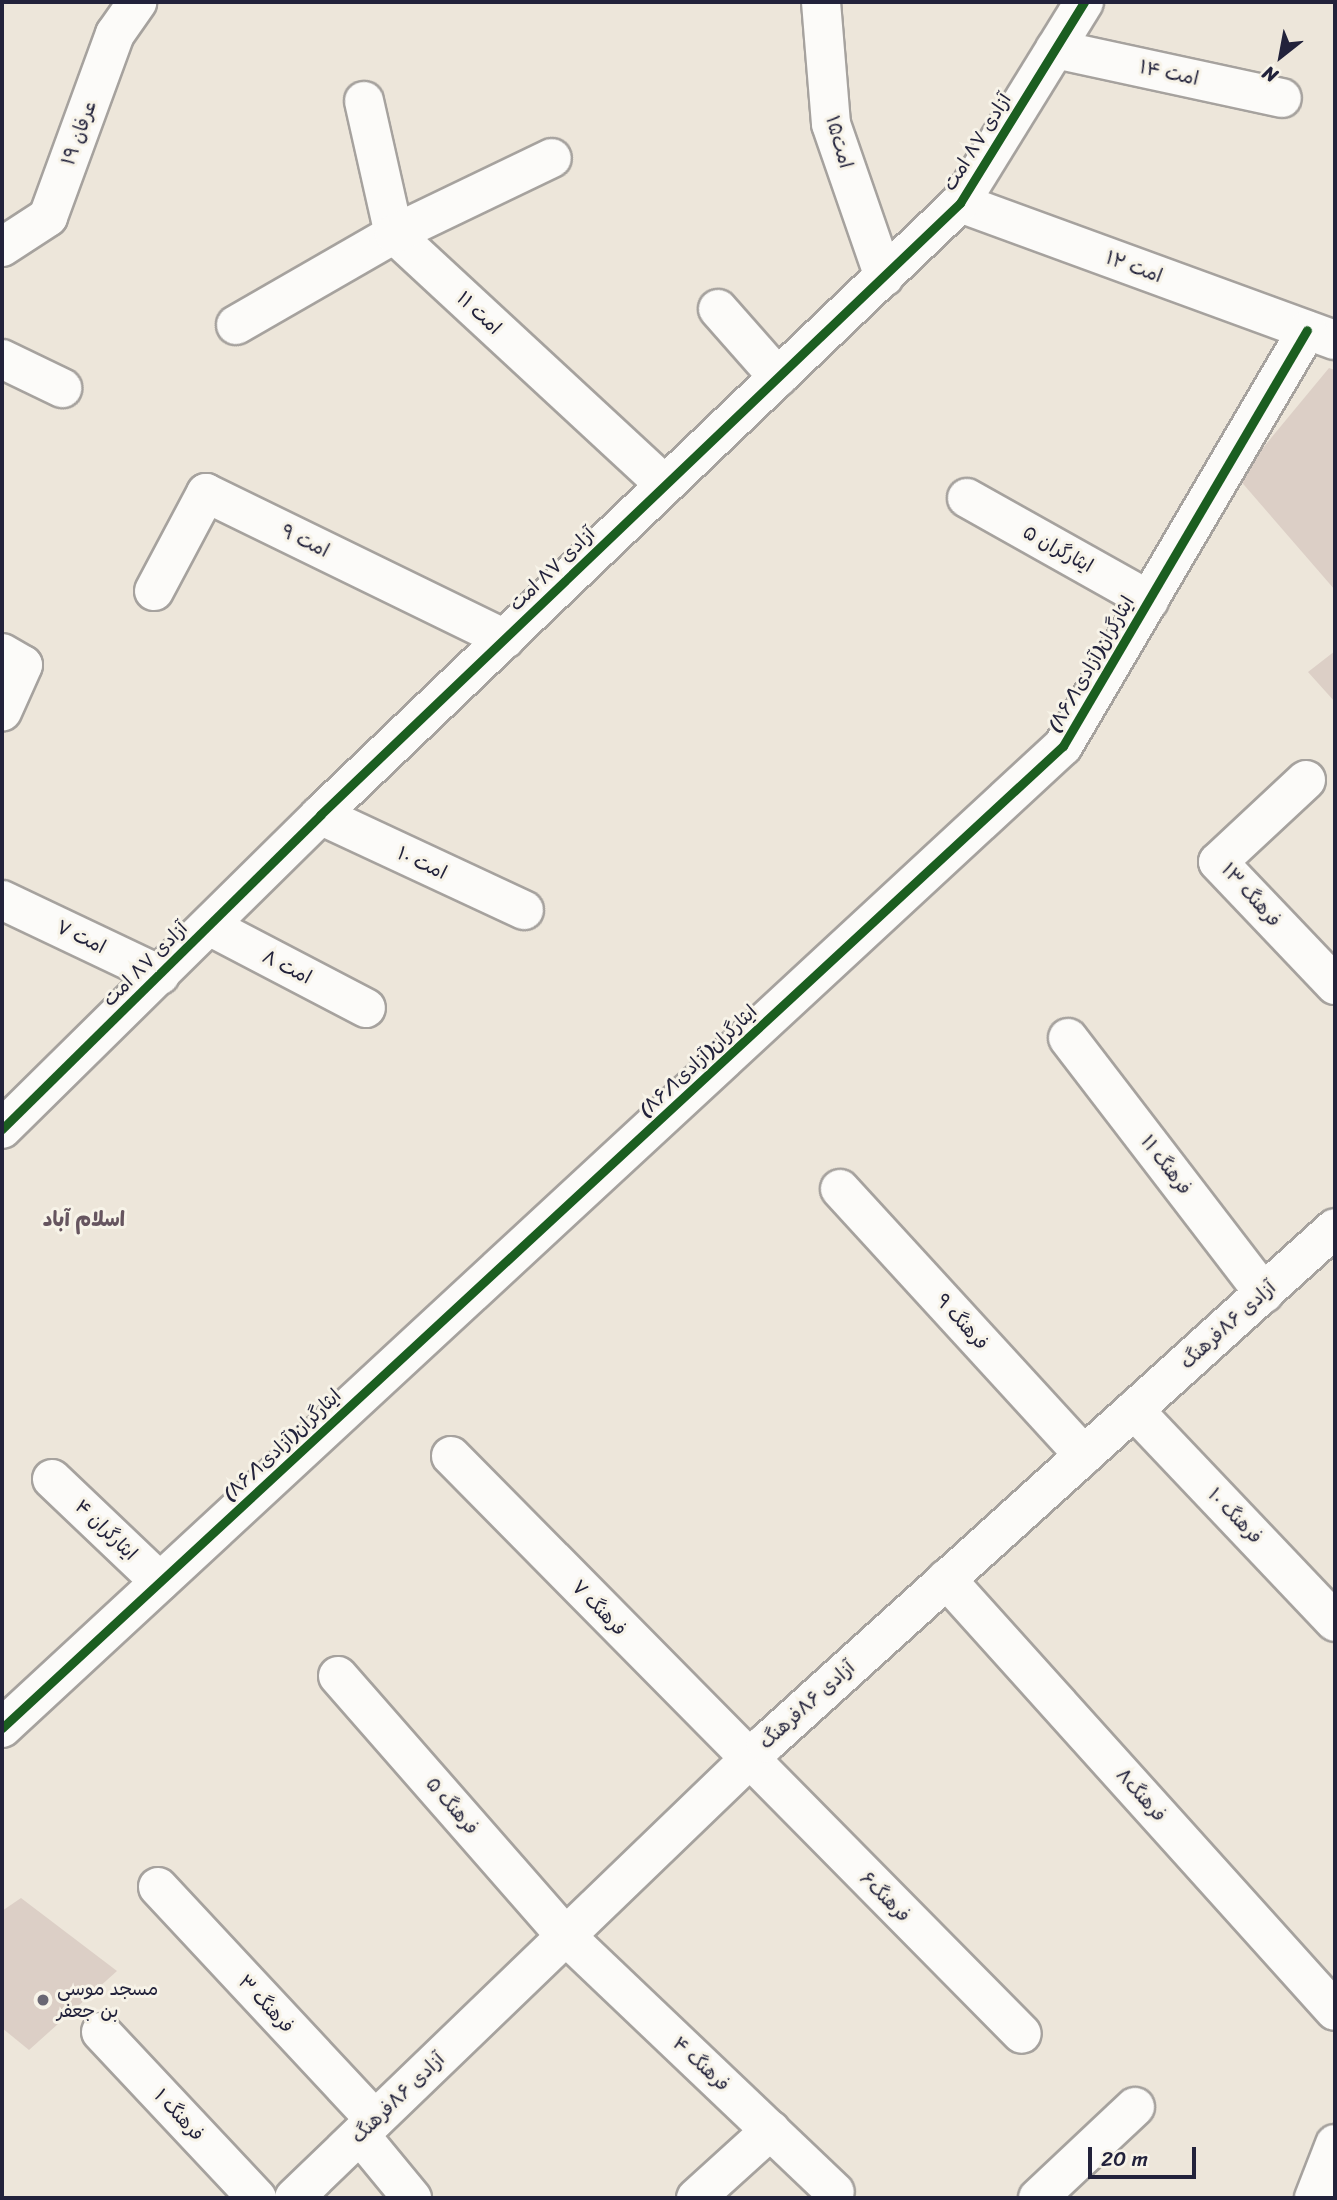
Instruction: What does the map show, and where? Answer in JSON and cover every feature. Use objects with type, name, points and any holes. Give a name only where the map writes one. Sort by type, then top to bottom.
[{"type":"street","name":"عرفان ۱۹","points":[[2,247],[48,217],[115,34],[137,2]]},
{"type":"street","name":"امت۱۵","points":[[821,2],[831,124],[884,277]]},
{"type":"street","name":"آزادی ۸۷ امت","points":[[2,1129],[320,816],[960,203],[1084,2]]},
{"type":"street","name":"امت ۱۴","points":[[1055,49],[1282,98]]},
{"type":"street","points":[[364,101],[394,234]]},
{"type":"street","points":[[236,325],[394,234],[551,158]]},
{"type":"street","name":"امت ۱۲","points":[[960,203],[1321,335]]},
{"type":"street","name":"امت ۱۱","points":[[394,234],[665,485]]},
{"type":"street","points":[[718,309],[778,377]]},
{"type":"street","name":"ایثارگران(آزادی۸۶/۱)","points":[[2,1728],[1063,746],[1149,600],[1321,335]]},
{"type":"street","points":[[2,359],[62,388]]},
{"type":"street","name":"امت ۹","points":[[154,591],[206,493],[505,639]]},
{"type":"street","name":"ایثارگران ۵","points":[[967,498],[1149,600]]},
{"type":"street","points":[[2,653],[23,665],[2,712]]},
{"type":"street","name":"فرهنگ ۱۳","points":[[1306,780],[1218,862],[1335,985]]},
{"type":"street","name":"امت ۱۰","points":[[320,816],[524,911]]},
{"type":"street","name":"امت ۷","points":[[2,900],[160,975]]},
{"type":"street","name":"امت ۸","points":[[209,926],[366,1008]]},
{"type":"street","name":"فرهنگ ۱۱","points":[[1068,1038],[1264,1293]]},
{"type":"street","name":"فرهنگ ۹","points":[[840,1189],[1084,1455]]},
{"type":"street","name":"آزادی ۸۶فرهنگ","points":[[294,2198],[748,1760],[1264,1293],[1334,1233]]},
{"type":"street","name":"فرهنگ ۱۰","points":[[1134,1410],[1335,1622]]},
{"type":"street","name":"فرهنگ ۷","points":[[451,1456],[748,1760]]},
{"type":"street","name":"ایثارگران ۴","points":[[52,1479],[160,1582]]},
{"type":"street","name":"فرهنگ۸","points":[[946,1579],[1335,2011]]},
{"type":"street","name":"فرهنگ ۵","points":[[338,1676],[566,1936]]},
{"type":"street","name":"فرهنگ۶","points":[[748,1760],[1022,2034]]},
{"type":"street","name":"فرهنگ ۳","points":[[158,1887],[367,2127],[412,2198]]},
{"type":"street","name":"فرهنگ ۴","points":[[566,1936],[835,2192]]},
{"type":"street","name":"فرهنگ ۱","points":[[101,2032],[257,2198]]},
{"type":"street","points":[[1038,2198],[1135,2107]]},
{"type":"street","points":[[696,2198],[771,2130]]},
{"type":"street","points":[[1314,2198],[1335,2144]]},
{"type":"building","points":[[1329,368],[1335,370],[1335,590],[1238,478]]},
{"type":"building","points":[[1335,651],[1335,702],[1308,672]]},
{"type":"building","name":"مسجد موسی بن جعفر","points":[[21,1898],[117,1971],[29,2050],[2,2028],[2,1911]]},
{"type":"cycle path","points":[[2,1129],[320,815],[960,203],[1084,2]]},
{"type":"cycle path","points":[[2,1728],[1063,746],[1307,330]]},
{"type":"place","name":"مسجد موسی بن جعفر","points":[[43,2000]]},
{"type":"district","name":"اسلام آباد","points":[[84,1219]]}]
